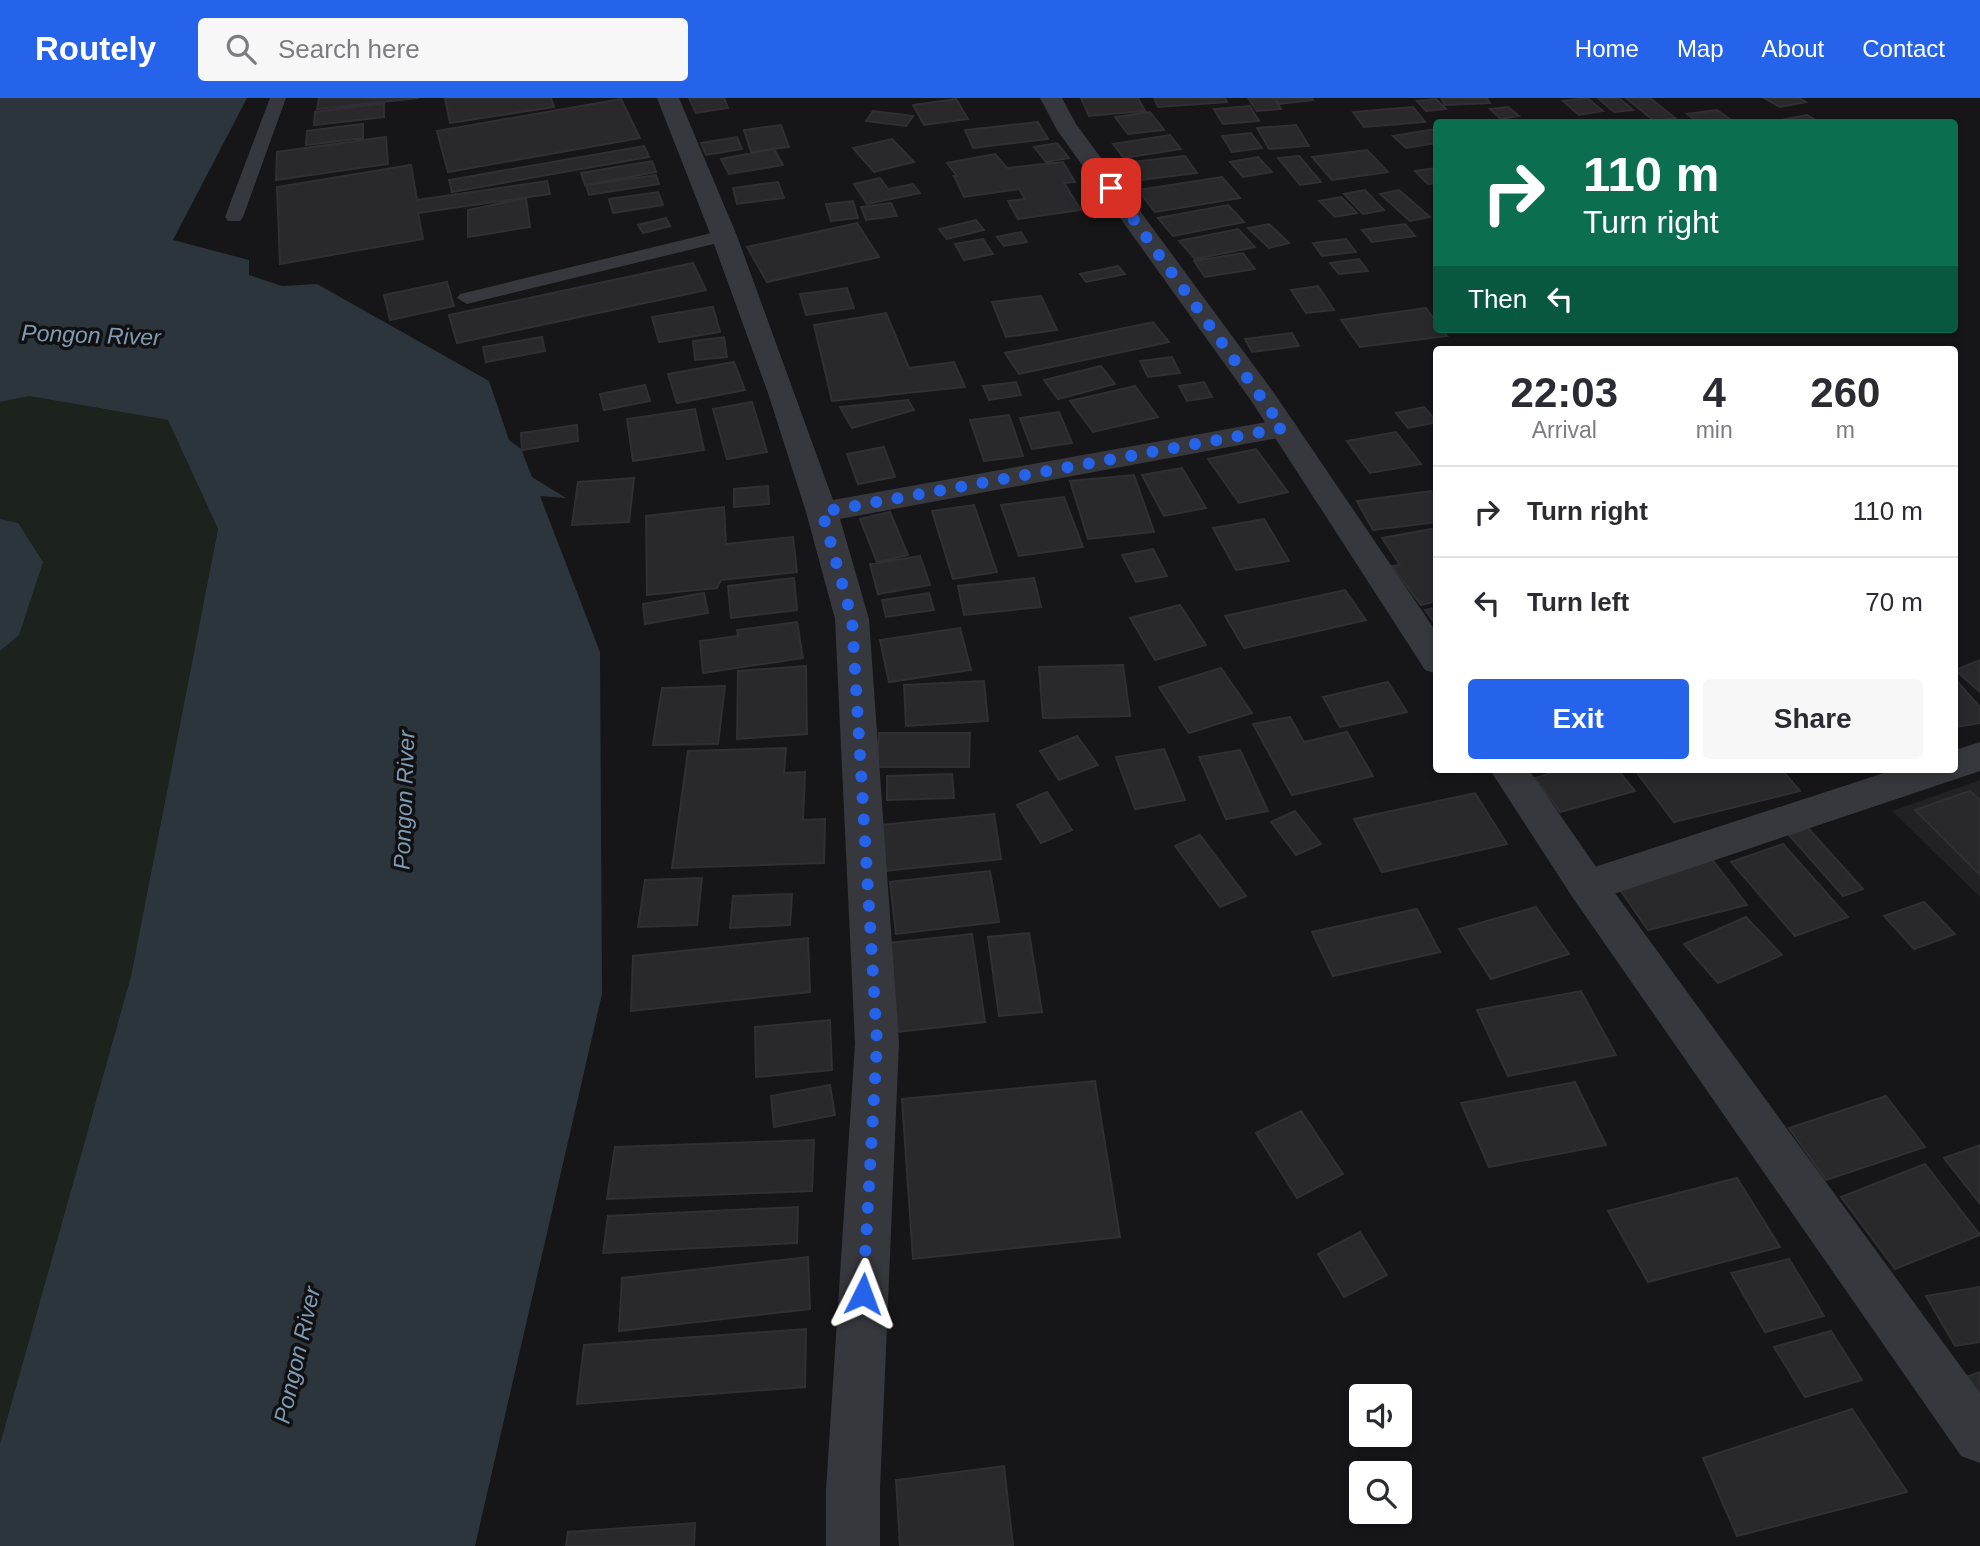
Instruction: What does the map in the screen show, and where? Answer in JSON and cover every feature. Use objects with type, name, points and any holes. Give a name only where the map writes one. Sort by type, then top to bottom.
[{"type":"street","points":[[668,98],[724,236],[822,512],[852,619],[877,1043],[853,1490],[853,1546]]},
{"type":"street","points":[[1051,98],[1065,125],[1283,428],[1433,655]]},
{"type":"street","points":[[822,512],[1283,428]]},
{"type":"street","points":[[1958,764],[1980,756]]},
{"type":"street","points":[[1511,773],[1587,886],[1980,1437]]},
{"type":"street","points":[[1587,886],[1929,773]]},
{"type":"lane","points":[[234,217],[278,98]]},
{"type":"lane","points":[[467,298],[724,236]]},
{"type":"shaded area","points":[[29,396],[168,420],[218,529],[131,976],[0,1444],[0,402]]},
{"type":"shaded area","points":[[1980,780],[1980,897],[1892,811]]},
{"type":"water","name":"Pongon River","points":[[0,98],[247,98],[173,240],[249,260],[249,275],[282,286],[317,284],[489,381],[509,440],[521,449],[532,477],[566,498],[540,496],[600,652],[602,994],[475,1546],[0,1546],[0,1444],[131,976],[218,529],[168,420],[29,396],[0,402]]},
{"type":"water","points":[[0,519],[18,523],[43,562],[19,635],[0,651]]},
{"type":"building","points":[[319,98],[419,98],[317,109]]},
{"type":"building","points":[[445,98],[551,98],[554,107],[450,123]]},
{"type":"building","points":[[689,98],[724,98],[728,108],[696,113]]},
{"type":"building","points":[[1081,98],[1138,98],[1145,111],[1089,116]]},
{"type":"building","points":[[1154,98],[1225,98],[1227,102],[1158,107]]},
{"type":"building","points":[[1248,98],[1274,98],[1281,109],[1257,111]]},
{"type":"building","points":[[1275,98],[1311,98],[1313,100],[1279,104]]},
{"type":"building","points":[[1441,98],[1487,98],[1490,103],[1445,105]]},
{"type":"building","points":[[1587,98],[1603,111],[1579,115],[1563,101]]},
{"type":"building","points":[[1619,98],[1633,110],[1614,112],[1599,99]]},
{"type":"building","points":[[1626,98],[1650,98],[1675,118],[1652,119]]},
{"type":"building","points":[[1764,98],[1799,98],[1806,102],[1780,107]]},
{"type":"building","points":[[621,99],[640,138],[448,172],[437,131]]},
{"type":"building","points":[[956,99],[968,119],[924,125],[913,105]]},
{"type":"building","points":[[1436,99],[1446,109],[1426,111],[1417,101]]},
{"type":"building","points":[[384,103],[384,117],[314,125],[315,112]]},
{"type":"building","points":[[1250,106],[1259,121],[1223,124],[1214,109]]},
{"type":"building","points":[[1413,107],[1425,122],[1364,127],[1353,112]]},
{"type":"building","points":[[1508,107],[1519,116],[1501,119],[1490,109]]},
{"type":"building","points":[[1717,110],[1730,119],[1694,119],[1687,114]]},
{"type":"building","points":[[873,111],[913,116],[906,126],[866,121]]},
{"type":"building","points":[[1150,112],[1164,130],[1128,134],[1115,117]]},
{"type":"building","points":[[1807,115],[1814,119],[1786,119]]},
{"type":"building","points":[[1038,122],[1048,139],[973,148],[965,130]]},
{"type":"building","points":[[363,124],[363,138],[306,145],[307,131]]},
{"type":"building","points":[[781,125],[789,147],[751,152],[744,130]]},
{"type":"building","points":[[1296,125],[1309,146],[1269,149],[1257,128]]},
{"type":"building","points":[[1433,130],[1433,144],[1406,148],[1393,136]]},
{"type":"building","points":[[1251,133],[1262,148],[1232,152],[1222,136]]},
{"type":"building","points":[[1170,135],[1181,149],[1124,158],[1113,144]]},
{"type":"building","points":[[386,137],[388,164],[276,180],[277,152]]},
{"type":"building","points":[[737,137],[742,149],[706,155],[701,143]]},
{"type":"building","points":[[892,139],[914,162],[874,172],[853,148]]},
{"type":"building","points":[[1057,143],[1069,158],[1046,162],[1034,147]]},
{"type":"building","points":[[644,146],[649,157],[452,192],[449,180]]},
{"type":"building","points":[[774,149],[783,165],[729,174],[721,159]]},
{"type":"building","points":[[1367,150],[1388,172],[1332,180],[1312,157]]},
{"type":"building","points":[[995,154],[1007,168],[1063,162],[1075,182],[1064,183],[1081,210],[1018,219],[1008,201],[1025,199],[1019,189],[964,197],[954,176],[957,176],[947,163]]},
{"type":"building","points":[[1185,156],[1197,173],[1141,180],[1131,162]]},
{"type":"building","points":[[1299,156],[1321,182],[1300,185],[1278,158]]},
{"type":"building","points":[[1258,157],[1272,172],[1243,177],[1230,162]]},
{"type":"building","points":[[652,161],[656,172],[585,185],[581,173]]},
{"type":"building","points":[[411,165],[417,200],[547,181],[550,194],[418,213],[423,239],[280,264],[277,187]]},
{"type":"building","points":[[1433,169],[1433,183],[1428,184],[1415,171]]},
{"type":"building","points":[[656,175],[659,184],[589,195],[586,185]]},
{"type":"building","points":[[1222,177],[1240,198],[1155,212],[1138,190]]},
{"type":"building","points":[[880,178],[888,189],[913,184],[920,193],[867,204],[854,184]]},
{"type":"building","points":[[778,182],[784,198],[737,204],[733,188]]},
{"type":"building","points":[[1365,190],[1384,210],[1363,214],[1344,194]]},
{"type":"building","points":[[1399,190],[1430,217],[1410,221],[1380,194]]},
{"type":"building","points":[[658,192],[663,205],[613,213],[609,199]]},
{"type":"building","points":[[1341,197],[1357,213],[1335,217],[1319,201]]},
{"type":"building","points":[[526,198],[530,227],[468,237],[468,210]]},
{"type":"building","points":[[853,201],[858,218],[831,221],[826,204]]},
{"type":"building","points":[[891,203],[897,216],[866,220],[861,207]]},
{"type":"building","points":[[1228,205],[1244,222],[1173,236],[1158,218]]},
{"type":"building","points":[[666,218],[670,226],[643,233],[638,225]]},
{"type":"building","points":[[976,220],[984,230],[947,239],[939,229]]},
{"type":"building","points":[[857,223],[879,257],[767,282],[747,247]]},
{"type":"building","points":[[1269,224],[1289,243],[1269,248],[1248,228]]},
{"type":"building","points":[[1405,224],[1415,236],[1372,242],[1362,230]]},
{"type":"building","points":[[1238,229],[1255,247],[1195,259],[1179,241]]},
{"type":"building","points":[[1021,232],[1027,242],[1004,246],[997,237]]},
{"type":"building","points":[[983,239],[993,254],[964,260],[955,244]]},
{"type":"building","points":[[1346,239],[1356,252],[1322,256],[1313,243]]},
{"type":"building","points":[[1243,253],[1255,269],[1205,277],[1194,261]]},
{"type":"building","points":[[1359,259],[1368,271],[1339,274],[1330,263]]},
{"type":"building","points":[[693,263],[706,290],[457,343],[449,315]]},
{"type":"building","points":[[1118,266],[1125,274],[1086,282],[1080,274]]},
{"type":"building","points":[[447,282],[454,306],[390,320],[384,295]]},
{"type":"building","points":[[1318,286],[1334,310],[1306,313],[1291,290]]},
{"type":"building","points":[[847,288],[854,308],[806,315],[800,294]]},
{"type":"building","points":[[1041,296],[1057,330],[1006,337],[992,302]]},
{"type":"building","points":[[713,307],[720,332],[659,342],[652,317]]},
{"type":"building","points":[[1426,308],[1433,318],[1433,333],[1444,333],[1447,336],[1360,347],[1341,320]]},
{"type":"building","points":[[886,313],[909,368],[954,362],[965,387],[832,401],[814,325]]},
{"type":"building","points":[[1153,322],[1169,342],[1019,374],[1005,353]]},
{"type":"building","points":[[1292,333],[1299,346],[1252,352],[1245,339]]},
{"type":"building","points":[[542,337],[545,351],[486,362],[483,347]]},
{"type":"building","points":[[724,337],[727,357],[695,360],[693,341]]},
{"type":"building","points":[[1172,357],[1180,373],[1148,377],[1140,361]]},
{"type":"building","points":[[734,362],[745,390],[677,403],[668,374]]},
{"type":"building","points":[[1101,366],[1115,384],[1058,399],[1044,380]]},
{"type":"building","points":[[1016,382],[1021,395],[989,400],[983,386]]},
{"type":"building","points":[[1204,382],[1212,397],[1187,401],[1179,386]]},
{"type":"building","points":[[645,385],[650,401],[604,410],[600,394]]},
{"type":"building","points":[[1135,386],[1158,417],[1093,432],[1070,401]]},
{"type":"building","points":[[908,400],[914,410],[852,428],[840,407]]},
{"type":"building","points":[[752,402],[767,452],[727,459],[713,409]]},
{"type":"building","points":[[1424,407],[1433,417],[1433,423],[1408,428],[1396,413]]},
{"type":"building","points":[[695,409],[704,450],[633,461],[627,419]]},
{"type":"building","points":[[1059,412],[1072,443],[1032,449],[1020,418]]},
{"type":"building","points":[[1009,415],[1023,456],[984,461],[970,420]]},
{"type":"building","points":[[577,425],[578,441],[522,450],[521,433]]},
{"type":"building","points":[[1396,432],[1421,464],[1370,473],[1347,441]]},
{"type":"building","points":[[884,447],[895,477],[858,484],[847,454]]},
{"type":"building","points":[[1256,449],[1288,492],[1239,503],[1208,459]]},
{"type":"building","points":[[1182,468],[1206,508],[1164,516],[1142,475]]},
{"type":"building","points":[[1134,475],[1154,532],[1088,539],[1070,481]]},
{"type":"building","points":[[634,478],[629,522],[572,525],[578,482]]},
{"type":"building","points":[[768,486],[769,504],[734,507],[734,489]]},
{"type":"building","points":[[1431,491],[1433,522],[1373,530],[1357,501]]},
{"type":"building","points":[[1064,497],[1083,547],[1019,556],[1001,505]]},
{"type":"building","points":[[974,505],[997,572],[953,579],[932,511]]},
{"type":"building","points":[[724,507],[726,544],[793,537],[797,572],[721,580],[717,588],[647,595],[646,516]]},
{"type":"building","points":[[890,512],[908,555],[877,562],[860,519]]},
{"type":"building","points":[[1264,519],[1289,561],[1236,570],[1213,528]]},
{"type":"building","points":[[1433,529],[1433,602],[1421,605],[1392,566],[1400,565],[1382,538]]},
{"type":"building","points":[[1153,549],[1167,576],[1136,582],[1122,555]]},
{"type":"building","points":[[920,556],[930,585],[878,594],[870,564]]},
{"type":"building","points":[[794,578],[797,610],[731,618],[728,586]]},
{"type":"building","points":[[1034,578],[1041,607],[964,615],[958,586]]},
{"type":"building","points":[[1345,590],[1366,620],[1244,648],[1225,616]]},
{"type":"building","points":[[704,593],[708,613],[645,624],[643,604]]},
{"type":"building","points":[[929,593],[934,610],[886,617],[882,600]]},
{"type":"building","points":[[1180,605],[1206,645],[1155,660],[1130,618]]},
{"type":"building","points":[[1433,608],[1433,621],[1425,610]]},
{"type":"building","points":[[797,622],[803,658],[703,673],[700,641],[738,636],[737,630]]},
{"type":"building","points":[[960,628],[971,670],[889,682],[880,640]]},
{"type":"building","points":[[1980,660],[1980,692],[1958,673],[1958,669]]},
{"type":"building","points":[[1123,665],[1130,716],[1043,718],[1039,667]]},
{"type":"building","points":[[806,666],[807,734],[737,739],[738,671]]},
{"type":"building","points":[[1221,668],[1252,713],[1189,733],[1159,687]]},
{"type":"building","points":[[984,681],[988,721],[906,726],[904,685]]},
{"type":"building","points":[[1388,682],[1407,712],[1340,727],[1323,697]]},
{"type":"building","points":[[1958,682],[1980,707],[1980,723],[1958,727]]},
{"type":"building","points":[[725,686],[718,744],[653,745],[662,688]]},
{"type":"building","points":[[1290,717],[1304,742],[1347,732],[1373,776],[1292,795],[1253,724]]},
{"type":"building","points":[[879,733],[970,733],[969,767],[877,767]]},
{"type":"building","points":[[1077,736],[1098,765],[1059,780],[1040,751]]},
{"type":"building","points":[[786,748],[784,773],[805,772],[803,820],[825,819],[824,863],[672,868],[688,751]]},
{"type":"building","points":[[1164,749],[1185,800],[1135,809],[1116,757]]},
{"type":"building","points":[[1240,750],[1268,811],[1226,819],[1199,757]]},
{"type":"building","points":[[1551,773],[1620,773],[1635,791],[1560,812],[1535,778]]},
{"type":"building","points":[[1637,773],[1785,773],[1800,791],[1674,822]]},
{"type":"building","points":[[952,774],[954,798],[887,800],[887,776]]},
{"type":"building","points":[[1970,791],[1980,800],[1980,875],[1915,810]]},
{"type":"building","points":[[1047,792],[1072,830],[1041,843],[1017,805]]},
{"type":"building","points":[[1475,793],[1507,844],[1382,872],[1354,819]]},
{"type":"building","points":[[1295,811],[1321,844],[1296,855],[1271,822]]},
{"type":"building","points":[[994,814],[1001,859],[885,871],[881,825]]},
{"type":"building","points":[[1808,828],[1863,889],[1843,896],[1789,835]]},
{"type":"building","points":[[1200,835],[1246,896],[1220,907],[1175,846]]},
{"type":"building","points":[[1783,844],[1848,917],[1795,936],[1731,862]]},
{"type":"building","points":[[1708,854],[1747,905],[1648,930],[1612,878]]},
{"type":"building","points":[[990,871],[999,922],[896,934],[890,882]]},
{"type":"building","points":[[702,878],[697,925],[638,927],[645,880]]},
{"type":"building","points":[[792,894],[790,925],[730,928],[733,896]]},
{"type":"building","points":[[1924,902],[1955,934],[1914,949],[1884,916]]},
{"type":"building","points":[[1536,907],[1569,954],[1491,979],[1459,929]]},
{"type":"building","points":[[1417,909],[1440,952],[1333,976],[1312,932]]},
{"type":"building","points":[[1746,917],[1782,955],[1718,983],[1684,944]]},
{"type":"building","points":[[1029,933],[1042,1012],[999,1016],[988,937]]},
{"type":"building","points":[[972,934],[985,1022],[898,1032],[889,943]]},
{"type":"building","points":[[808,938],[810,992],[631,1011],[633,956]]},
{"type":"building","points":[[1581,991],[1616,1055],[1508,1076],[1477,1010]]},
{"type":"building","points":[[830,1020],[832,1070],[756,1077],[755,1027]]},
{"type":"building","points":[[1095,1081],[1120,1237],[913,1259],[902,1099]]},
{"type":"building","points":[[1575,1082],[1606,1145],[1489,1167],[1461,1103]]},
{"type":"building","points":[[830,1085],[835,1115],[774,1127],[771,1096]]},
{"type":"building","points":[[1886,1096],[1925,1147],[1826,1180],[1789,1128]]},
{"type":"building","points":[[1301,1111],[1343,1174],[1297,1198],[1256,1133]]},
{"type":"building","points":[[814,1140],[812,1191],[607,1199],[615,1147]]},
{"type":"building","points":[[1980,1145],[1980,1204],[1944,1158]]},
{"type":"building","points":[[1925,1164],[1980,1235],[1895,1269],[1841,1197]]},
{"type":"building","points":[[1737,1178],[1780,1247],[1648,1282],[1608,1211]]},
{"type":"building","points":[[798,1207],[797,1243],[603,1253],[608,1216]]},
{"type":"building","points":[[1360,1232],[1387,1275],[1344,1297],[1318,1254]]},
{"type":"building","points":[[808,1257],[810,1309],[619,1331],[622,1278]]},
{"type":"building","points":[[1789,1259],[1824,1316],[1765,1332],[1731,1273]]},
{"type":"building","points":[[1980,1287],[1980,1342],[1955,1346],[1926,1296]]},
{"type":"building","points":[[806,1329],[805,1387],[577,1404],[584,1345]]},
{"type":"building","points":[[1831,1331],[1862,1380],[1805,1397],[1774,1347]]},
{"type":"building","points":[[1980,1372],[1980,1402],[1963,1378]]},
{"type":"building","points":[[1852,1409],[1907,1492],[1737,1536],[1703,1458]]},
{"type":"building","points":[[1004,1466],[1013,1546],[900,1546],[896,1480]]},
{"type":"building","points":[[695,1523],[694,1546],[566,1546],[568,1532]]},
{"type":"route","points":[[863,1294],[877,1043],[852,619],[822,512],[1283,428],[1111,188]]}]
